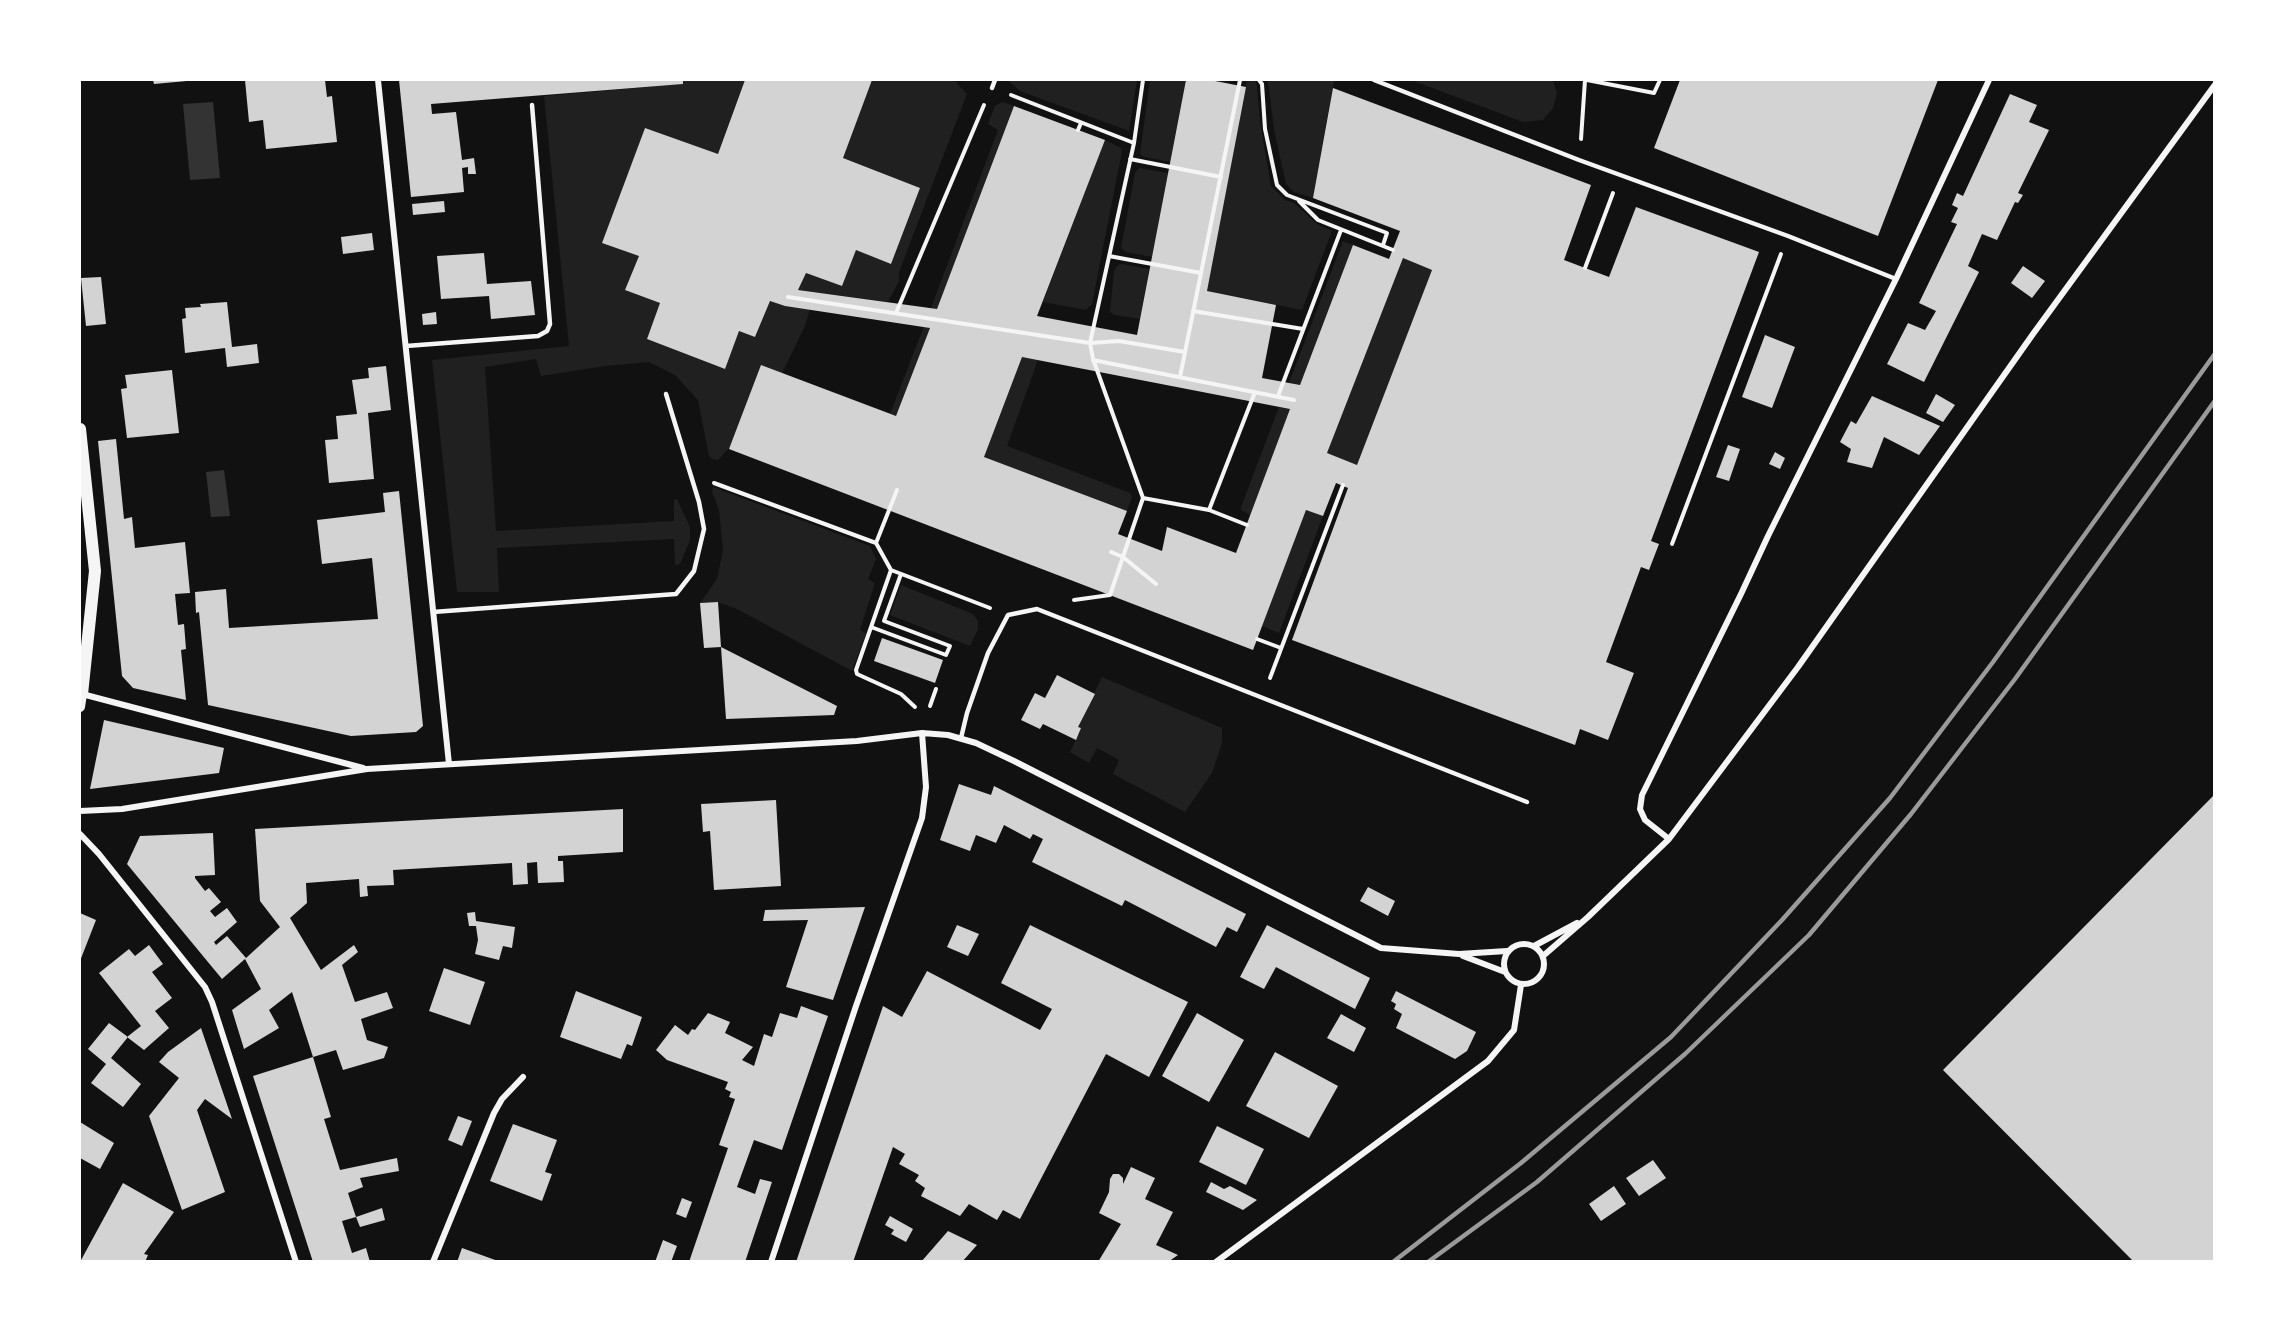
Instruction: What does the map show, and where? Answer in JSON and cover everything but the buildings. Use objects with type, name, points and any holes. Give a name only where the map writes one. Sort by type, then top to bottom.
[{"type":"main road","points":[[80,429],[95,571],[81,694]]},
{"type":"street","points":[[378,80],[450,764]]},
{"type":"street","points":[[1669,839],[1645,820],[1640,809],[1642,795],[1767,536],[1896,279],[1989,80]]},
{"type":"street","points":[[1543,956],[1588,917],[1669,839],[1798,666],[2040,325],[2214,86]]},
{"type":"street","points":[[80,707],[81,694],[367,769]]},
{"type":"street","points":[[771,1262],[856,1006],[922,818],[926,787],[922,733]]},
{"type":"street","points":[[80,811],[122,809],[367,769],[857,741],[922,733],[948,735],[976,742],[1014,760],[1381,948],[1459,954],[1507,951]]},
{"type":"street","points":[[80,834],[99,854],[208,994],[296,1262]]},
{"type":"street","points":[[1534,946],[1588,917]]},
{"type":"street","points":[[1459,954],[1504,972],[1510,979],[1521,985],[1532,983],[1540,976],[1544,966],[1543,956],[1534,946],[1515,945],[1507,951],[1503,961],[1504,972]]},
{"type":"street","points":[[1216,1262],[1488,1061],[1514,1030],[1521,985]]},
{"type":"street","points":[[433,1262],[494,1113],[502,1099],[523,1077]]},
{"type":"lane","points":[[992,88],[995,80]]},
{"type":"lane","points":[[1374,80],[1896,279]]},
{"type":"lane","points":[[406,346],[538,336],[547,331],[550,324],[532,105]]},
{"type":"lane","points":[[433,612],[676,594],[694,571],[704,529],[666,394]]},
{"type":"lane","points":[[961,738],[988,652],[1008,615],[1037,609],[1527,802]]},
{"type":"path","points":[[1037,609],[1074,600],[1110,595],[1143,498],[1093,359],[1090,343],[1134,143],[1143,80]]},
{"type":"path","points":[[1180,377],[1240,80]]},
{"type":"path","points":[[1259,80],[1262,84],[1265,129],[1277,185],[1287,195],[1387,233],[1383,245]]},
{"type":"path","points":[[1580,160],[1586,80],[1654,93],[1660,80]]},
{"type":"path","points":[[896,314],[992,88],[1134,143]]},
{"type":"path","points":[[1078,130],[1081,123]]},
{"type":"path","points":[[1130,159],[1221,177]]},
{"type":"path","points":[[1585,268],[1619,175]]},
{"type":"path","points":[[1296,198],[1318,220],[1393,250]]},
{"type":"path","points":[[1278,396],[1341,230]]},
{"type":"path","points":[[1672,544],[1788,236]]},
{"type":"path","points":[[1109,256],[1201,273]]},
{"type":"path","points":[[788,297],[1090,343],[1119,340],[1185,352]]},
{"type":"path","points":[[1193,311],[1303,329]]},
{"type":"path","points":[[1093,359],[1294,400]]},
{"type":"path","points":[[1209,510],[1255,392]]},
{"type":"path","points":[[690,474],[876,543],[891,570],[1008,615]]},
{"type":"path","points":[[1262,698],[1343,485]]},
{"type":"path","points":[[876,543],[897,490]]},
{"type":"path","points":[[1143,498],[1209,510],[1246,525]]},
{"type":"path","points":[[1111,552],[1123,557],[1156,584]]},
{"type":"path","points":[[891,570],[856,674],[901,694],[915,707]]},
{"type":"path","points":[[871,627],[946,656],[950,646],[884,621],[901,574]]},
{"type":"path","points":[[1257,639],[1281,648]]},
{"type":"path","points":[[930,706],[936,689]]},
{"type":"shaded area","points":[[683,80],[745,80],[718,154],[645,128],[602,243],[639,256],[626,290],[660,303],[647,339],[724,369],[739,331],[756,337],[770,301],[785,306],[810,309],[805,326],[782,373],[718,460],[709,456],[698,400],[675,375],[649,362],[541,376],[536,359],[485,367],[496,531],[674,521],[674,500],[677,499],[690,527],[690,540],[678,565],[675,565],[674,539],[497,548],[499,592],[457,592],[432,360],[569,346],[544,96],[683,84]]},
{"type":"shaded area","points":[[872,80],[954,80],[967,94],[899,272],[899,281],[888,302],[798,290],[806,273],[842,286],[856,250],[891,264],[920,188],[843,158]]},
{"type":"shaded area","points":[[1008,80],[1137,80],[1129,131],[1020,91]]},
{"type":"shaded area","points":[[1150,80],[1186,80],[1170,162],[1144,157],[1140,154]]},
{"type":"shaded area","points":[[1247,80],[1255,80],[1257,86],[1260,122],[1271,186],[1285,200],[1294,203],[1317,224],[1332,231],[1302,310],[1207,291]]},
{"type":"shaded area","points":[[1268,80],[1334,80],[1313,198],[1294,192],[1286,184],[1274,130]]},
{"type":"shaded area","points":[[1411,80],[1553,80],[1557,93],[1553,108],[1543,120],[1523,122]]},
{"type":"shaded area","points":[[213,102],[220,178],[190,180],[183,104]]},
{"type":"shaded area","points":[[1002,102],[1014,106],[937,309],[931,308],[998,130],[988,124],[995,106]]},
{"type":"shaded area","points":[[1105,140],[1121,148],[1122,151],[1092,304],[1086,310],[1043,302]]},
{"type":"shaded area","points":[[1139,168],[1168,173],[1152,257],[1126,252],[1121,248],[1135,173]]},
{"type":"shaded area","points":[[1343,241],[1353,245],[1300,385],[1289,383]]},
{"type":"shaded area","points":[[1403,258],[1432,270],[1357,465],[1327,453]]},
{"type":"shaded area","points":[[1118,265],[1149,269],[1140,319],[1110,312],[1114,271]]},
{"type":"shaded area","points":[[924,326],[930,328],[896,416],[890,414]]},
{"type":"shaded area","points":[[1022,357],[1038,360],[1007,446],[1130,493],[1132,497],[1127,511],[984,457]]},
{"type":"shaded area","points":[[1279,407],[1290,409],[1250,515],[1241,510],[1241,507]]},
{"type":"shaded area","points":[[224,470],[230,516],[211,517],[206,472]]},
{"type":"shaded area","points":[[713,487],[870,546],[876,559],[868,579],[875,583],[860,630],[866,633],[852,671],[737,609],[718,602],[700,603],[717,579],[723,550],[719,510],[712,492]]},
{"type":"shaded area","points":[[1306,510],[1323,516],[1279,633],[1262,626]]},
{"type":"shaded area","points":[[901,585],[973,614],[978,621],[978,629],[970,646],[890,615]]},
{"type":"shaded area","points":[[1102,677],[1222,728],[1222,743],[1212,773],[1185,812],[1113,774],[1119,760],[1097,748],[1089,763],[1070,752],[1081,728],[1078,727]]},
{"type":"railway","points":[[1393,1262],[1521,1163],[1671,1037],[1782,920],[1890,798],[1993,662],[2214,355]]},
{"type":"railway","points":[[1428,1262],[1537,1182],[1685,1054],[1809,935],[1911,814],[2015,679],[2214,402]]}]
